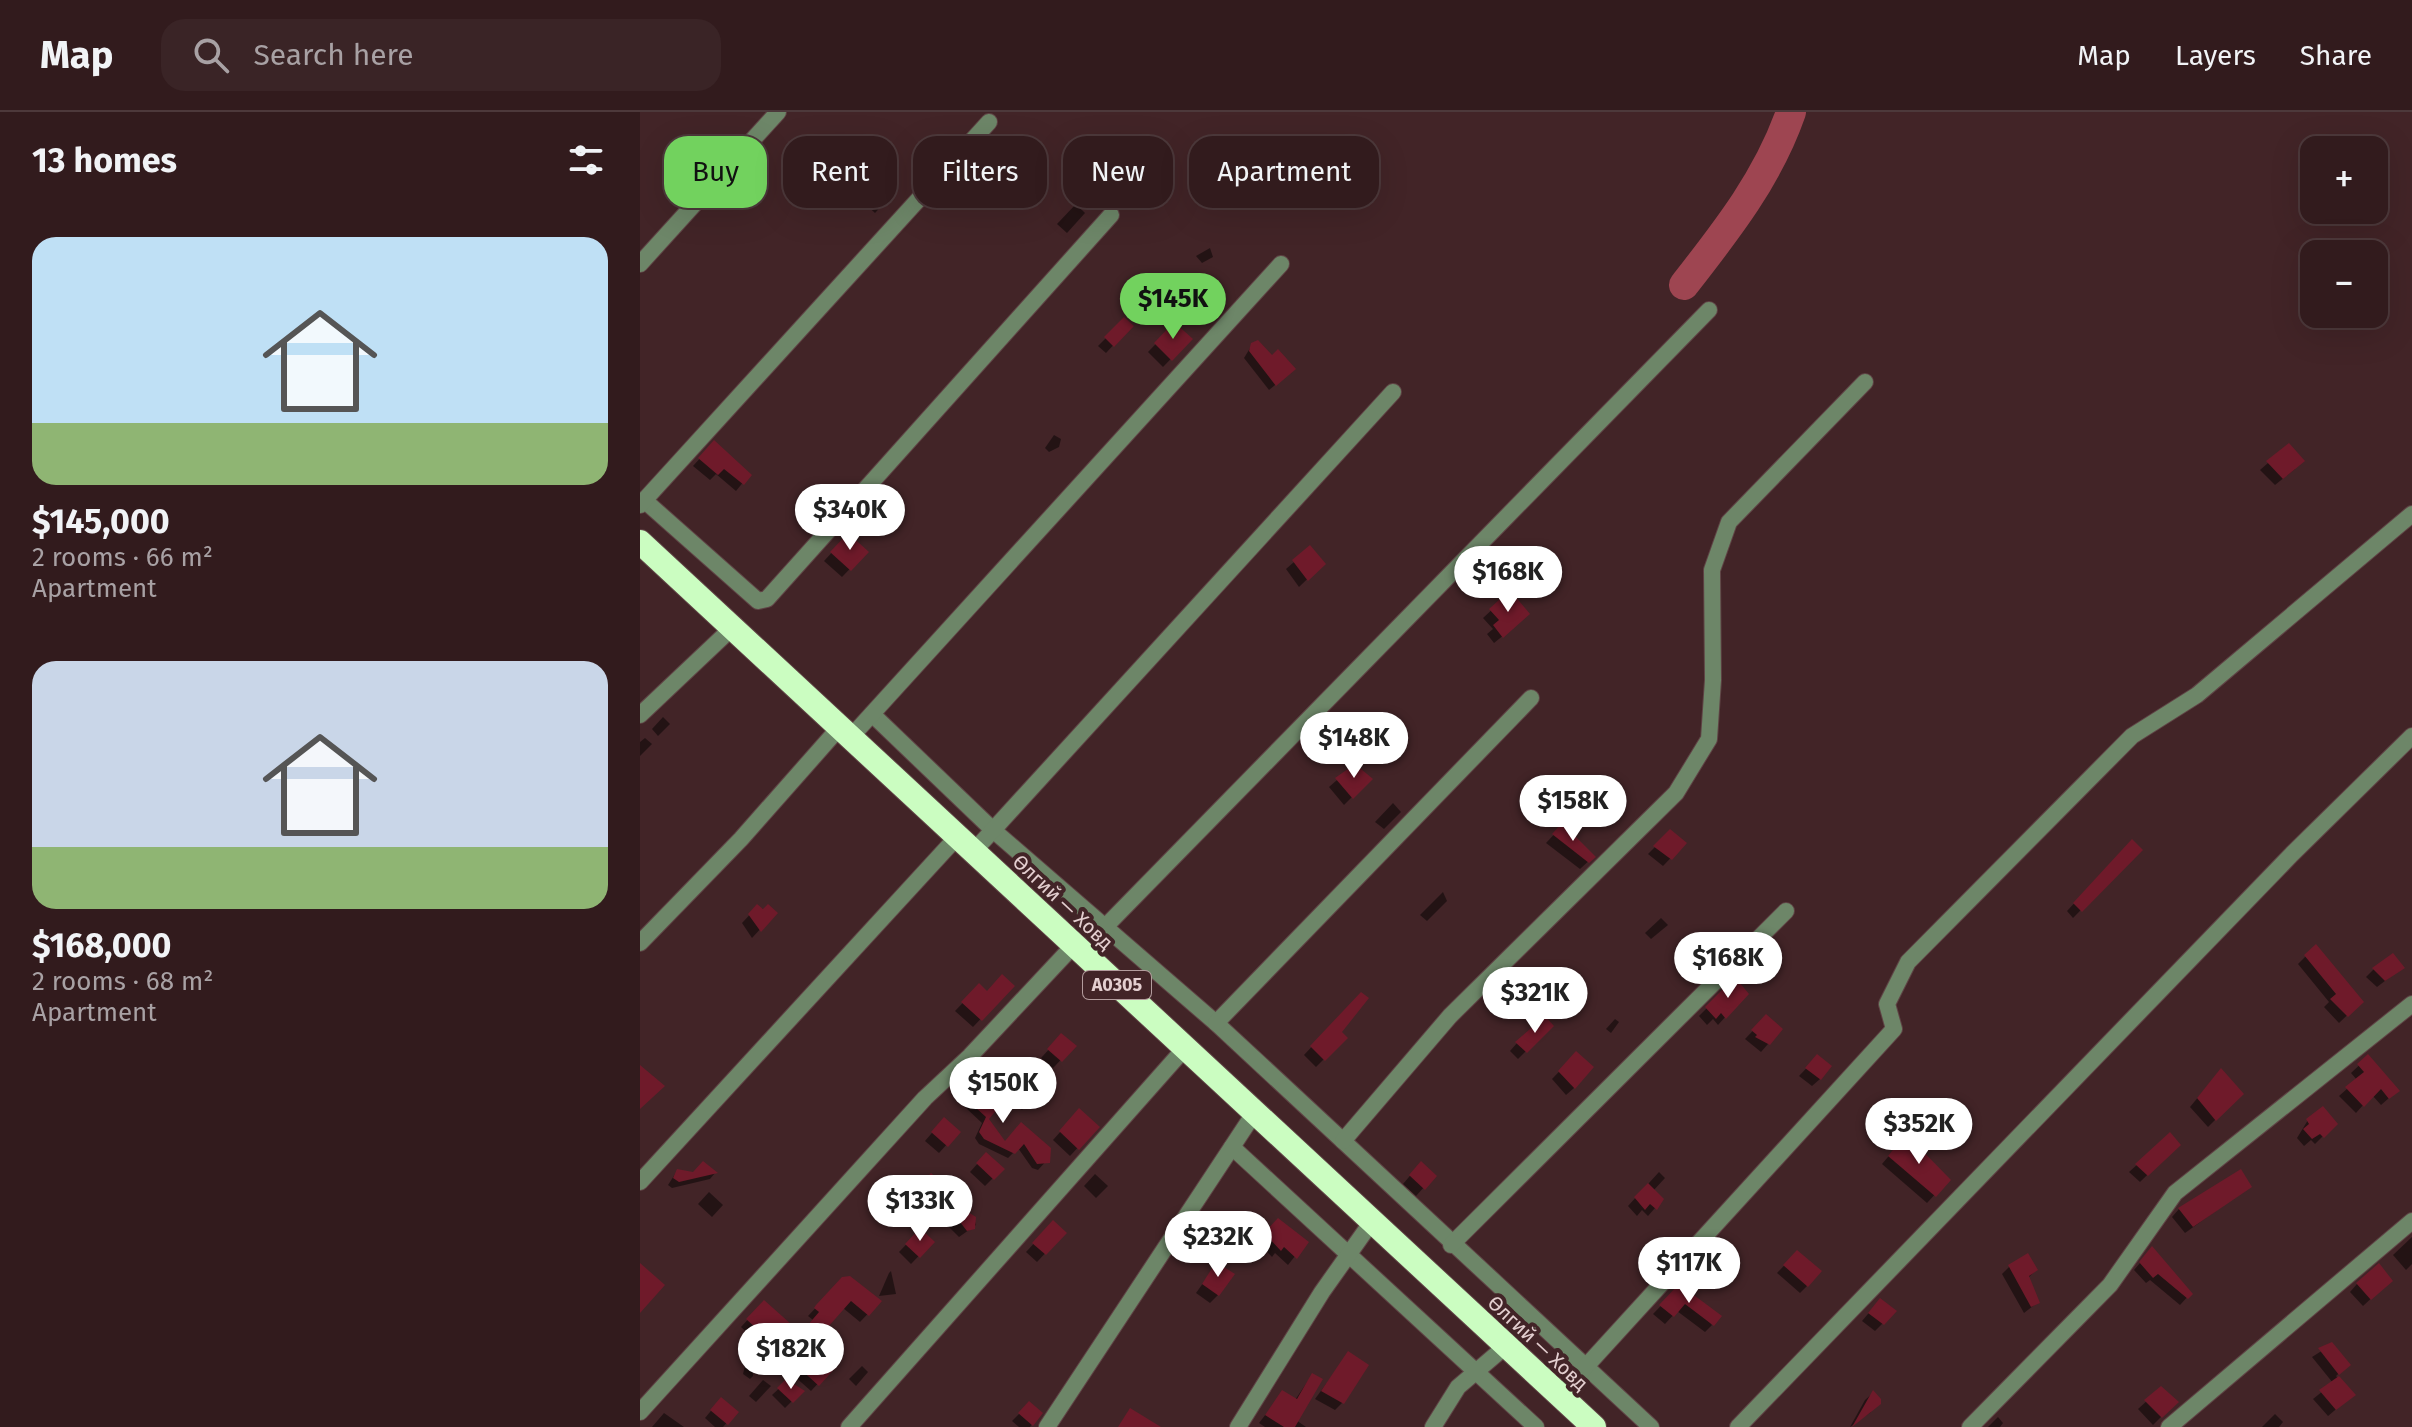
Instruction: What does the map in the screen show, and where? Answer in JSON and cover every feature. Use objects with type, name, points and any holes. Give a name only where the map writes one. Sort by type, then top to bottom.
[{"type":"highway","name":"Өлгий — Ховд","points":[[640,542],[1594,1427]]},
{"type":"street","points":[[640,264],[778,112]]},
{"type":"street","points":[[989,122],[642,502],[758,601],[767,599],[1111,215]]},
{"type":"street","points":[[640,943],[845,733],[872,714],[1281,264]]},
{"type":"street","points":[[1105,927],[1709,310]]},
{"type":"street","points":[[1343,1141],[1450,1016],[1676,793],[1709,739],[1713,680],[1712,570],[1729,522],[1865,382]]},
{"type":"street","points":[[640,1182],[965,844],[993,830],[1393,392]]},
{"type":"street","points":[[1559,1396],[1894,1029],[1887,1004],[1908,962],[2132,736],[2197,695],[2412,514]]},
{"type":"street","points":[[640,715],[732,628]]},
{"type":"street","points":[[1216,1023],[1531,698]]},
{"type":"street","points":[[872,714],[993,830],[1216,1023],[1451,1245],[1651,1427]]},
{"type":"street","points":[[1738,1427],[2292,854],[2412,736]]},
{"type":"street","points":[[1451,1245],[1786,911]]},
{"type":"street","points":[[640,1412],[925,1098],[970,1056],[1074,945]]},
{"type":"street","points":[[1970,1427],[2110,1285],[2175,1193],[2412,1004]]},
{"type":"street","points":[[849,1427],[1185,1048]]},
{"type":"street","points":[[1047,1427],[1255,1112]]},
{"type":"street","points":[[1232,1147],[1350,1252],[1475,1373],[1536,1427]]},
{"type":"street","points":[[1238,1427],[1373,1220]]},
{"type":"street","points":[[2169,1427],[2412,1221]]},
{"type":"street","points":[[1433,1427],[1458,1387],[1506,1346]]},
{"type":"building","points":[[1124,317],[1134,326],[1114,347],[1104,337]]},
{"type":"building","points":[[1174,322],[1193,339],[1172,361],[1154,343]]},
{"type":"building","points":[[1258,340],[1272,355],[1278,349],[1296,369],[1276,386],[1249,351],[1251,343]]},
{"type":"building","points":[[714,440],[752,475],[744,485],[724,469],[718,475],[698,458]]},
{"type":"building","points":[[2289,443],[2305,461],[2283,479],[2266,461]]},
{"type":"building","points":[[848,533],[869,552],[851,571],[830,552]]},
{"type":"building","points":[[1310,545],[1326,564],[1308,581],[1292,560]]},
{"type":"building","points":[[1510,590],[1530,614],[1503,638],[1493,625],[1499,620],[1489,609]]},
{"type":"building","points":[[1355,764],[1373,779],[1353,799],[1335,778]]},
{"type":"building","points":[[1562,823],[1596,857],[1589,863],[1552,834]]},
{"type":"building","points":[[1670,829],[1687,843],[1672,860],[1653,846]]},
{"type":"building","points":[[2132,839],[2143,850],[2082,912],[2073,903]]},
{"type":"building","points":[[757,904],[763,909],[768,904],[778,913],[761,932],[748,914]]},
{"type":"building","points":[[2316,944],[2364,1002],[2348,1017],[2330,999],[2336,994],[2304,955]]},
{"type":"building","points":[[2393,953],[2405,968],[2385,981],[2372,968]]},
{"type":"building","points":[[1002,974],[1015,986],[982,1021],[961,1002],[979,983],[987,991]]},
{"type":"building","points":[[1735,977],[1749,994],[1726,1019],[1721,1013],[1716,1019],[1705,1007]]},
{"type":"building","points":[[1361,992],[1369,998],[1342,1032],[1348,1038],[1325,1061],[1310,1046]]},
{"type":"building","points":[[1766,1014],[1783,1029],[1770,1045],[1755,1037],[1757,1035],[1751,1030]]},
{"type":"building","points":[[1545,1016],[1554,1026],[1527,1053],[1515,1042]]},
{"type":"building","points":[[1061,1033],[1077,1046],[1062,1062],[1047,1049]]},
{"type":"building","points":[[1576,1051],[1594,1067],[1575,1089],[1558,1071]]},
{"type":"building","points":[[1817,1054],[1832,1066],[1821,1080],[1805,1068]]},
{"type":"building","points":[[2368,1054],[2400,1091],[2389,1099],[2381,1089],[2364,1107],[2345,1087],[2364,1072],[2357,1064]]},
{"type":"building","points":[[640,1065],[665,1086],[640,1109]]},
{"type":"building","points":[[2221,1068],[2244,1094],[2216,1121],[2197,1098]]},
{"type":"building","points":[[1029,1072],[1045,1087],[1029,1105],[1012,1090]]},
{"type":"building","points":[[967,1074],[999,1107],[989,1119],[1005,1141],[1021,1122],[1051,1148],[1050,1163],[1037,1164],[1024,1144],[1015,1154],[984,1139],[979,1132],[986,1117],[954,1088]]},
{"type":"building","points":[[2323,1106],[2338,1124],[2324,1138],[2320,1134],[2312,1139],[2303,1129],[2309,1124],[2306,1119]]},
{"type":"building","points":[[1079,1108],[1100,1127],[1079,1150],[1059,1131]]},
{"type":"building","points":[[944,1117],[961,1132],[948,1147],[931,1132]]},
{"type":"building","points":[[2170,1132],[2181,1145],[2148,1176],[2135,1164]]},
{"type":"building","points":[[1906,1134],[1951,1180],[1936,1197],[1888,1156]]},
{"type":"building","points":[[986,1152],[1005,1169],[994,1180],[976,1163]]},
{"type":"building","points":[[703,1161],[718,1173],[679,1182],[673,1178],[677,1169],[693,1172]]},
{"type":"building","points":[[1421,1161],[1437,1176],[1425,1190],[1409,1175]]},
{"type":"building","points":[[2241,1169],[2252,1187],[2193,1227],[2178,1208]]},
{"type":"building","points":[[931,1173],[968,1204],[963,1209],[976,1217],[975,1229],[967,1231],[956,1217],[935,1200],[929,1208],[912,1194]]},
{"type":"building","points":[[1648,1183],[1664,1199],[1657,1210],[1650,1204],[1645,1210],[1634,1197]]},
{"type":"building","points":[[1278,1218],[1309,1242],[1297,1259],[1284,1247],[1281,1251],[1264,1233]]},
{"type":"building","points":[[1053,1220],[1067,1233],[1046,1255],[1032,1243]]},
{"type":"building","points":[[920,1228],[935,1242],[920,1258],[905,1244]]},
{"type":"building","points":[[1717,1245],[1735,1262],[1717,1282],[1700,1265]]},
{"type":"building","points":[[2152,1246],[2193,1294],[2188,1299],[2158,1274],[2153,1278],[2139,1262]]},
{"type":"building","points":[[1797,1250],[1822,1271],[1808,1287],[1783,1265]]},
{"type":"building","points":[[2028,1253],[2038,1270],[2029,1276],[2040,1303],[2031,1307],[2008,1265]]},
{"type":"building","points":[[1216,1262],[1235,1274],[1219,1296],[1202,1284]]},
{"type":"building","points":[[640,1263],[665,1285],[640,1313]]},
{"type":"building","points":[[2379,1263],[2393,1281],[2371,1300],[2356,1283]]},
{"type":"building","points":[[850,1276],[882,1301],[869,1316],[851,1301],[813,1344],[838,1365],[819,1386],[798,1367],[804,1361],[772,1335],[768,1339],[746,1319],[764,1300],[801,1333],[819,1312],[814,1308],[816,1305],[842,1277]]},
{"type":"building","points":[[1679,1284],[1722,1316],[1714,1326],[1685,1304],[1674,1317],[1659,1305]]},
{"type":"building","points":[[1880,1298],[1897,1311],[1884,1325],[1868,1313]]},
{"type":"building","points":[[2332,1342],[2351,1365],[2339,1375],[2318,1348]]},
{"type":"building","points":[[1348,1351],[1369,1365],[1344,1404],[1321,1391]]},
{"type":"building","points":[[1312,1373],[1323,1379],[1295,1427],[1284,1427],[1265,1415],[1282,1390],[1297,1399]]},
{"type":"building","points":[[2339,1376],[2356,1395],[2336,1410],[2319,1390]]},
{"type":"building","points":[[786,1379],[805,1391],[793,1403],[777,1388]]},
{"type":"building","points":[[2161,1386],[2179,1402],[2162,1418],[2144,1400]]},
{"type":"building","points":[[1873,1390],[1881,1399],[1881,1404],[1852,1427]]},
{"type":"building","points":[[721,1397],[739,1412],[728,1425],[710,1410]]},
{"type":"building","points":[[1029,1401],[1043,1413],[1033,1426],[1018,1413]]},
{"type":"building","points":[[1130,1408],[1161,1427],[1118,1427]]},
{"type":"waterway","points":[[1684,285],[1758,181],[1791,112]]}]
